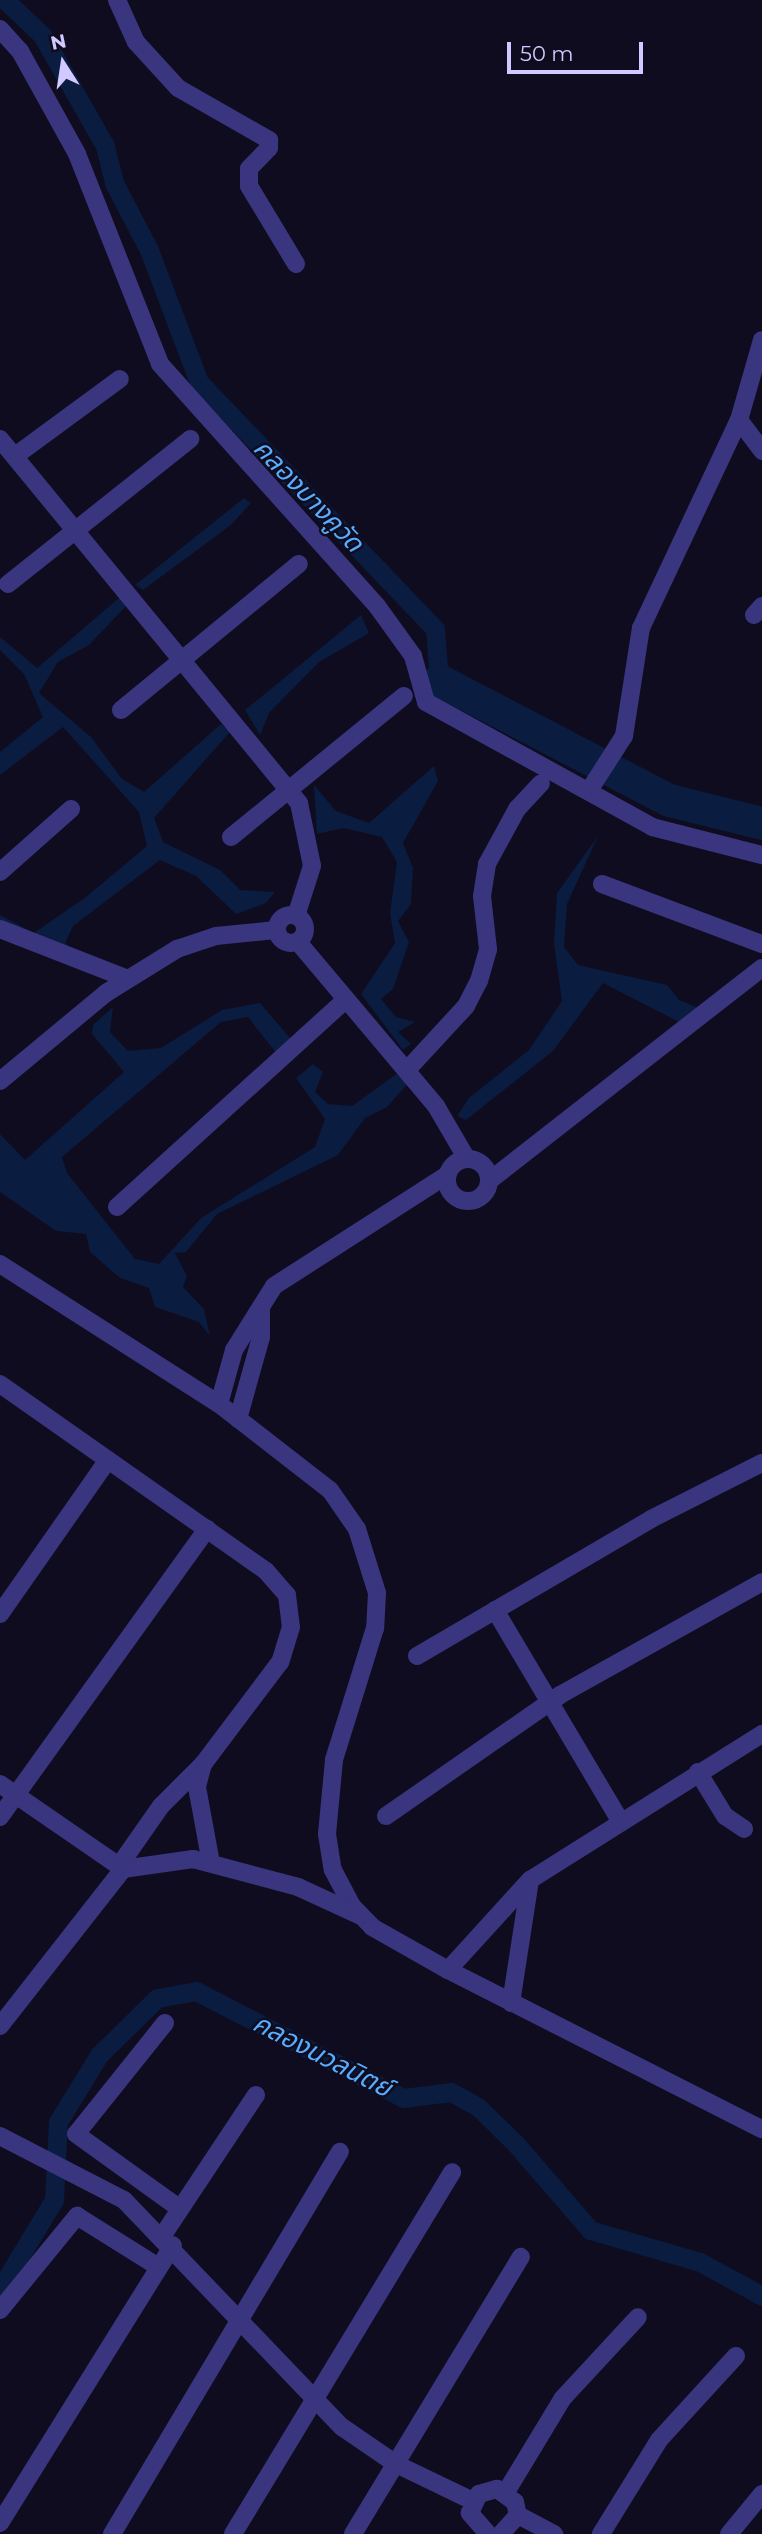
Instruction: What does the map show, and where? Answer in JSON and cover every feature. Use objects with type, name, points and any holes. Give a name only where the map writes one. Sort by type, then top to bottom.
[{"type":"street","points":[[117,0],[136,42],[178,88],[269,140],[270,148],[248,169],[250,186],[296,264]]},
{"type":"street","points":[[0,29],[20,51],[77,154],[160,364],[181,393],[377,606],[412,656],[426,702],[593,784],[652,827],[762,855]]},
{"type":"street","points":[[593,784],[624,736],[641,628],[739,420],[762,340]]},
{"type":"street","points":[[15,456],[120,379]]},
{"type":"street","points":[[739,420],[762,451]]},
{"type":"street","points":[[0,439],[227,712],[287,789],[309,828],[312,866],[296,916],[305,932],[298,942]]},
{"type":"street","points":[[8,584],[190,439]]},
{"type":"street","points":[[121,710],[299,564]]},
{"type":"street","points":[[231,837],[404,696]]},
{"type":"street","points":[[416,1062],[479,981],[488,950],[482,896],[487,864],[517,809],[541,782]]},
{"type":"street","points":[[0,872],[71,809]]},
{"type":"street","points":[[603,884],[762,944]]},
{"type":"street","points":[[276,930],[284,917],[296,916]]},
{"type":"street","points":[[0,929],[128,979]]},
{"type":"street","points":[[276,930],[285,943],[298,942]]},
{"type":"street","points":[[0,1081],[128,979],[177,949],[216,936],[276,930]]},
{"type":"street","points":[[298,942],[346,999],[416,1062],[467,1159],[485,1168],[489,1181]]},
{"type":"street","points":[[447,1175],[448,1189],[464,1200],[483,1194],[489,1181],[762,968]]},
{"type":"street","points":[[117,1207],[346,999]]},
{"type":"street","points":[[219,1404],[234,1350],[274,1286],[447,1175],[467,1159]]},
{"type":"street","points":[[0,1265],[219,1404],[330,1490],[372,1565],[375,1628],[334,1760],[327,1834],[333,1870],[362,1917]]},
{"type":"street","points":[[238,1419],[261,1337],[261,1307]]},
{"type":"street","points":[[0,2026],[121,1868],[161,1806],[203,1764],[280,1662],[291,1628],[287,1595],[266,1571],[108,1460],[3,1393]]},
{"type":"street","points":[[0,1614],[108,1460]]},
{"type":"street","points":[[417,1656],[762,1462]]},
{"type":"street","points":[[0,1817],[207,1530]]},
{"type":"street","points":[[386,1816],[552,1700],[762,1582]]},
{"type":"street","points":[[495,1610],[552,1700],[621,1822]]},
{"type":"street","points":[[448,1970],[530,1880],[762,1734]]},
{"type":"street","points":[[203,1764],[197,1787],[211,1863]]},
{"type":"street","points":[[698,1772],[725,1816],[744,1829]]},
{"type":"street","points":[[0,1784],[121,1868],[193,1859],[298,1887],[362,1917],[448,1970],[511,2003],[762,2129]]},
{"type":"street","points":[[511,2003],[530,1880]]},
{"type":"street","points":[[164,2023],[76,2134],[179,2208]]},
{"type":"street","points":[[0,2523],[157,2266],[179,2208],[256,2095]]},
{"type":"street","points":[[0,2136],[91,2179],[168,2240],[312,2400],[396,2464],[473,2501]]},
{"type":"street","points":[[112,2534],[340,2152]]},
{"type":"street","points":[[233,2534],[452,2172]]},
{"type":"street","points":[[0,2310],[77,2216],[157,2266]]},
{"type":"street","points":[[353,2534],[521,2257]]},
{"type":"street","points":[[506,2492],[562,2398],[638,2317]]},
{"type":"street","points":[[601,2534],[659,2440],[736,2356]]},
{"type":"street","points":[[473,2501],[488,2490],[506,2492]]},
{"type":"street","points":[[506,2492],[518,2515],[554,2534]]},
{"type":"street","points":[[729,2534],[762,2494]]},
{"type":"street","points":[[473,2501],[474,2525],[482,2534],[488,2534]]},
{"type":"street","points":[[501,2534],[518,2515]]},
{"type":"water","points":[[244,498],[251,503],[231,525],[143,590],[135,585]]},
{"type":"water","points":[[119,598],[128,604],[89,645],[58,662],[39,693],[91,737],[122,779],[144,792],[221,724],[230,732],[154,818],[163,842],[220,870],[240,890],[275,892],[266,903],[236,914],[196,876],[160,860],[73,926],[65,943],[91,965],[0,936],[0,915],[34,933],[86,897],[147,846],[139,812],[63,727],[0,775],[0,752],[43,717],[24,674],[0,650],[0,637],[37,668]]},
{"type":"water","points":[[361,615],[369,633],[319,662],[269,713],[260,735],[245,710]]},
{"type":"water","points":[[434,766],[438,781],[403,843],[413,868],[411,904],[398,921],[409,942],[393,989],[381,999],[396,1017],[415,1022],[398,1032],[411,1044],[403,1050],[361,994],[395,943],[390,913],[397,862],[382,837],[343,828],[317,834],[314,785],[336,811],[369,823]]},
{"type":"water","points":[[598,836],[567,904],[564,947],[578,965],[667,985],[679,1000],[698,1008],[679,1022],[603,983],[553,1051],[466,1120],[457,1116],[469,1098],[529,1050],[562,1001],[554,944],[557,893]]},
{"type":"water","points":[[260,1003],[290,1038],[277,1054],[248,1017],[221,1022],[62,1157],[67,1173],[135,1259],[159,1264],[201,1218],[315,1147],[325,1119],[296,1078],[313,1064],[323,1072],[315,1092],[328,1104],[352,1106],[402,1070],[410,1081],[387,1107],[365,1118],[338,1155],[217,1214],[186,1252],[175,1253],[187,1276],[183,1287],[204,1309],[210,1336],[199,1322],[155,1307],[149,1288],[120,1278],[90,1252],[86,1234],[56,1231],[0,1192],[0,1134],[25,1160],[124,1072],[92,1034],[93,1025],[113,1007],[110,1032],[128,1051],[161,1048],[222,1010]]},
{"type":"waterway","name":"คลองบางคูวัด","points":[[5,0],[42,35],[105,146],[114,183],[149,250],[199,382],[435,629],[439,680]]},
{"type":"waterway","name":"คลองบางคูวัด","points":[[439,680],[669,800],[762,823]]},
{"type":"waterway","name":"คลองนวลนิตย์","points":[[0,2289],[54,2200],[58,2122],[99,2055],[157,1998],[196,1991],[403,2098],[451,2092],[478,2107],[515,2143],[590,2230],[700,2262],[762,2296]]}]
